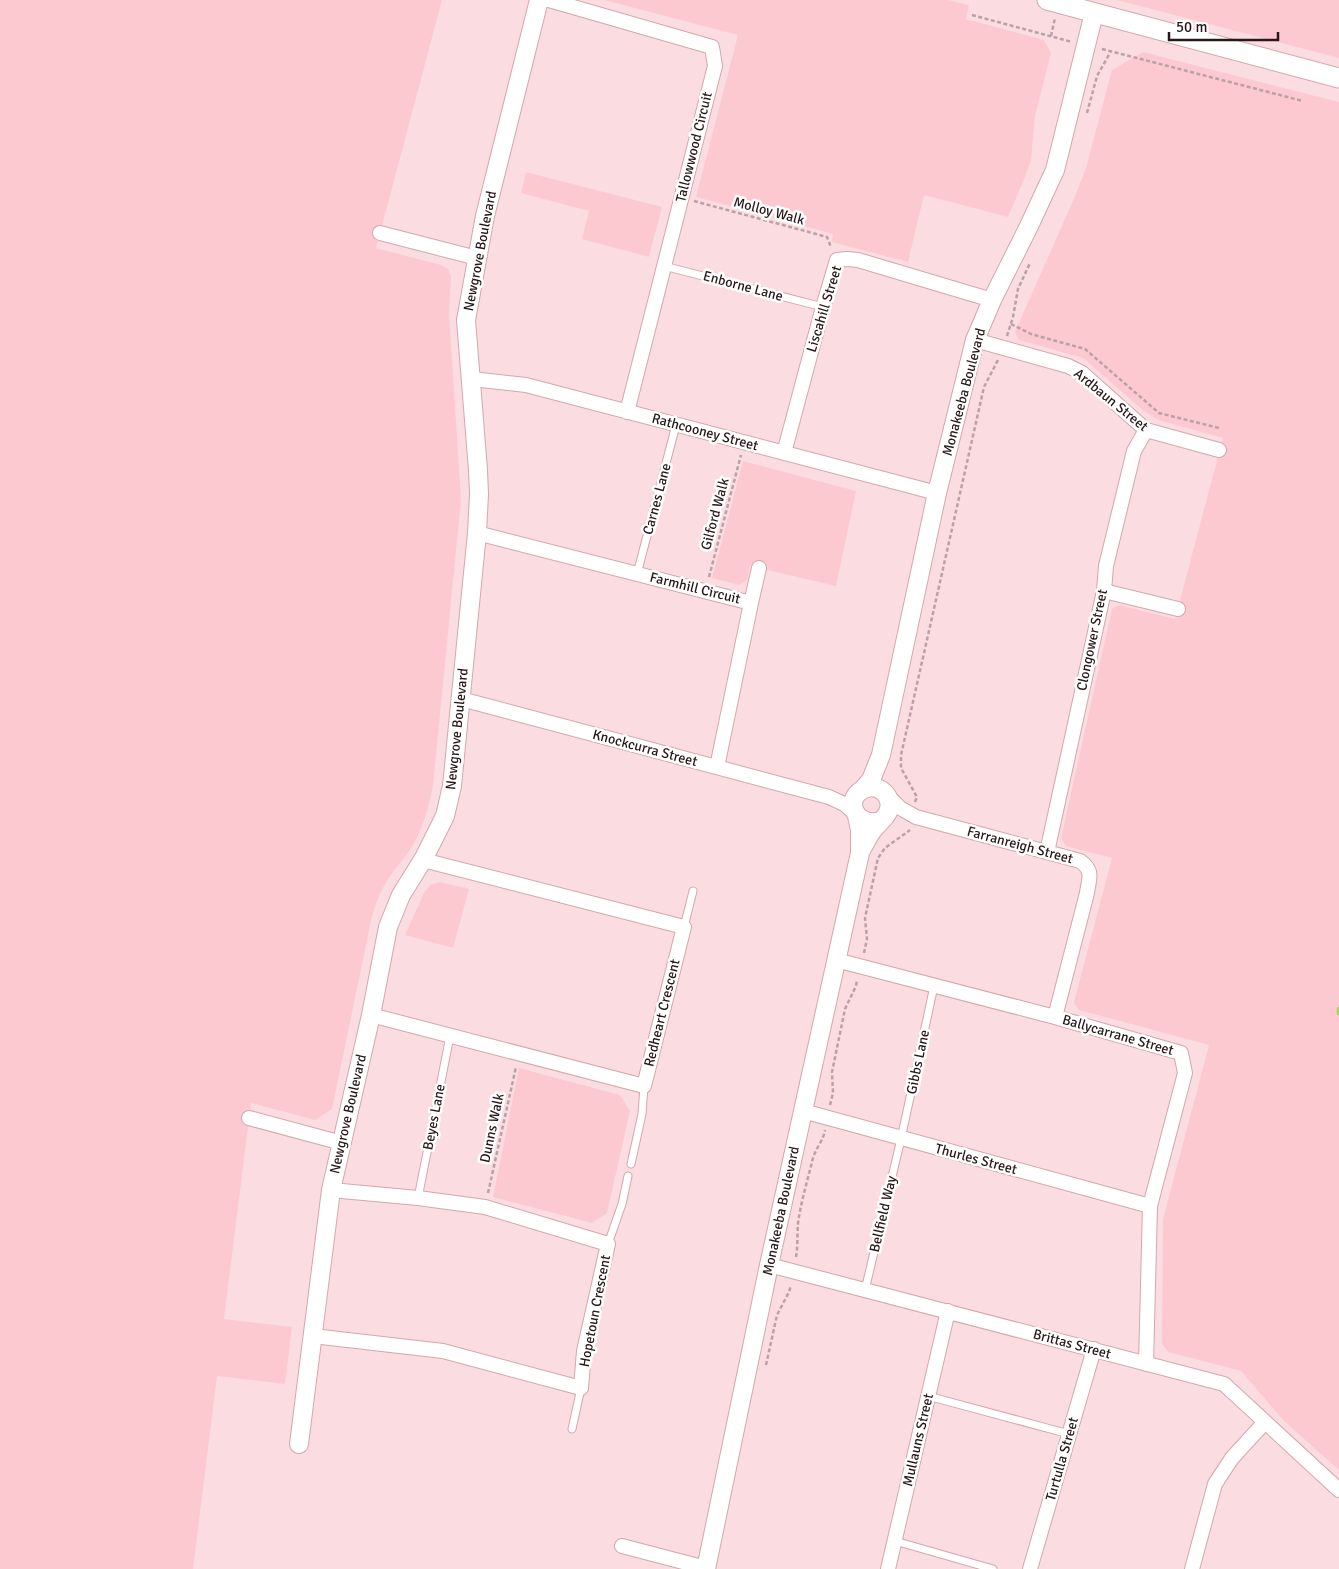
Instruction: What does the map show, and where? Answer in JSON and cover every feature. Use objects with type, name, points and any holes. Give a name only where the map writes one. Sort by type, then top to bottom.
[{"type":"main road","points":[[1047,0],[1339,78]]},
{"type":"street","name":"Newgrove Boulevard","points":[[299,1444],[331,1190],[371,1015],[388,927],[401,895],[423,860],[445,816],[452,786],[477,533],[479,494],[472,379],[466,320],[486,216],[540,0]]},
{"type":"street","name":"Tallowwood Circuit","points":[[549,0],[712,47],[715,66],[627,412]]},
{"type":"street","name":"Monakeeba Boulevard","points":[[862,790],[871,780],[881,755],[937,493],[975,340],[992,300],[1055,170],[1094,13]]},
{"type":"street","points":[[380,233],[477,258]]},
{"type":"street","name":"Liscahill Street","points":[[784,453],[837,260],[858,260],[992,300]]},
{"type":"street","name":"Ardbaun Street","points":[[975,340],[1068,366],[1082,372],[1146,430],[1219,450]]},
{"type":"street","name":"Rathcooney Street","points":[[472,379],[526,385],[937,493]]},
{"type":"street","name":"Clongower Street","points":[[1046,852],[1104,590],[1106,566],[1134,451],[1146,430]]},
{"type":"street","name":"Farmhill Circuit","points":[[477,533],[752,603],[717,767]]},
{"type":"street","points":[[752,603],[759,568]]},
{"type":"street","points":[[1104,590],[1178,608]]},
{"type":"street","name":"Knockcurra Street","points":[[461,699],[829,797],[844,804],[857,816]]},
{"type":"street","name":"Monakeeba Boulevard","points":[[881,755],[882,783],[886,795]]},
{"type":"street","points":[[873,787],[882,790],[886,795],[890,806],[881,820],[866,822],[857,816],[854,801],[862,790],[873,787]]},
{"type":"street","name":"Knockcurra Street","points":[[829,797],[862,790]]},
{"type":"street","name":"Farranreigh Street","points":[[886,795],[900,808],[916,817],[1046,852],[1080,862],[1088,867],[1090,874],[1087,892],[1055,1017]]},
{"type":"street","name":"Monakeeba Boulevard","points":[[706,1569],[769,1265],[860,853],[860,830],[857,816]]},
{"type":"street","name":"Farranreigh Street","points":[[881,820],[897,817],[916,817]]},
{"type":"street","name":"Monakeeba Boulevard","points":[[860,853],[881,820]]},
{"type":"street","points":[[423,860],[684,928]]},
{"type":"street","name":"Redheart Crescent","points":[[371,1015],[644,1086],[684,928]]},
{"type":"street","name":"Ballycarrane Street","points":[[836,960],[1055,1017],[1181,1053],[1185,1073],[1150,1206],[1146,1364]]},
{"type":"street","name":"Thurles Street","points":[[803,1111],[1150,1206]]},
{"type":"street","points":[[249,1118],[342,1143]]},
{"type":"street","name":"Hopetoun Crescent","points":[[313,1336],[444,1351],[581,1388],[584,1351],[608,1244],[485,1207],[418,1198],[331,1190]]},
{"type":"street","name":"Brittas Street","points":[[769,1265],[1224,1384],[1339,1490]]},
{"type":"street","name":"Mullauns Street","points":[[888,1569],[948,1311]]},
{"type":"street","name":"Turtulla Street","points":[[1030,1569],[1094,1349]]},
{"type":"street","points":[[1192,1569],[1215,1484],[1232,1458],[1264,1422]]},
{"type":"street","points":[[622,1546],[706,1569]]},
{"type":"lane","name":"Enborne Lane","points":[[664,266],[823,307]]},
{"type":"lane","name":"Carnes Lane","points":[[637,574],[676,425]]},
{"type":"lane","points":[[684,928],[693,891]]},
{"type":"lane","name":"Gibbs Lane","points":[[901,1138],[934,986]]},
{"type":"lane","name":"Beyes Lane","points":[[418,1198],[450,1036]]},
{"type":"lane","points":[[631,1164],[642,1114],[644,1086]]},
{"type":"lane","name":"Bellfield Way","points":[[865,1290],[901,1138]]},
{"type":"lane","points":[[608,1244],[622,1204],[628,1176]]},
{"type":"lane","points":[[572,1429],[581,1388]]},
{"type":"lane","points":[[928,1396],[1069,1434]]},
{"type":"lane","points":[[895,1541],[993,1569]]},
{"type":"path","points":[[972,15],[1059,39]]},
{"type":"path","points":[[1111,51],[1302,101]]},
{"type":"path","name":"Molloy Walk","points":[[681,198],[827,237],[837,260]]},
{"type":"path","points":[[1011,324],[1031,334],[1085,349],[1159,413],[1219,428]]},
{"type":"path","name":"Gilford Walk","points":[[706,591],[744,443]]},
{"type":"path","name":"Dunns Walk","points":[[485,1207],[518,1054]]},
{"type":"shaded area","points":[[0,0],[442,0],[376,248],[441,265],[448,269],[451,276],[449,313],[461,500],[433,786],[430,802],[417,838],[388,879],[371,920],[332,1109],[315,1120],[251,1103],[224,1319],[292,1327],[285,1384],[217,1376],[193,1569],[0,1569]]},
{"type":"shaded area","points":[[604,0],[948,0],[969,5],[966,19],[1044,40],[1051,53],[1035,116],[1031,160],[1008,217],[924,195],[908,262],[832,242],[833,234],[696,197],[738,35]]},
{"type":"shaded area","points":[[1117,0],[1339,0],[1339,58]]},
{"type":"shaded area","points":[[1143,52],[1339,102],[1339,1470],[1284,1421],[1241,1371],[1168,1352],[1162,1344],[1163,1219],[1209,1045],[1079,1010],[1074,1002],[1112,858],[1066,846],[1061,838],[1112,609],[1119,605],[1175,619],[1223,438],[1158,420],[1144,411],[1083,358],[1019,340],[1015,332],[1086,168],[1112,70]]},
{"type":"shaded area","points":[[526,172],[662,207],[649,257],[582,239],[589,211],[521,193]]},
{"type":"shaded area","points":[[743,461],[856,491],[836,586],[750,566],[747,580],[739,585],[712,578]]},
{"type":"shaded area","points":[[440,882],[469,889],[453,948],[405,935],[424,893],[430,885]]},
{"type":"shaded area","points":[[519,1068],[620,1095],[630,1111],[607,1213],[592,1223],[493,1197]]}]
